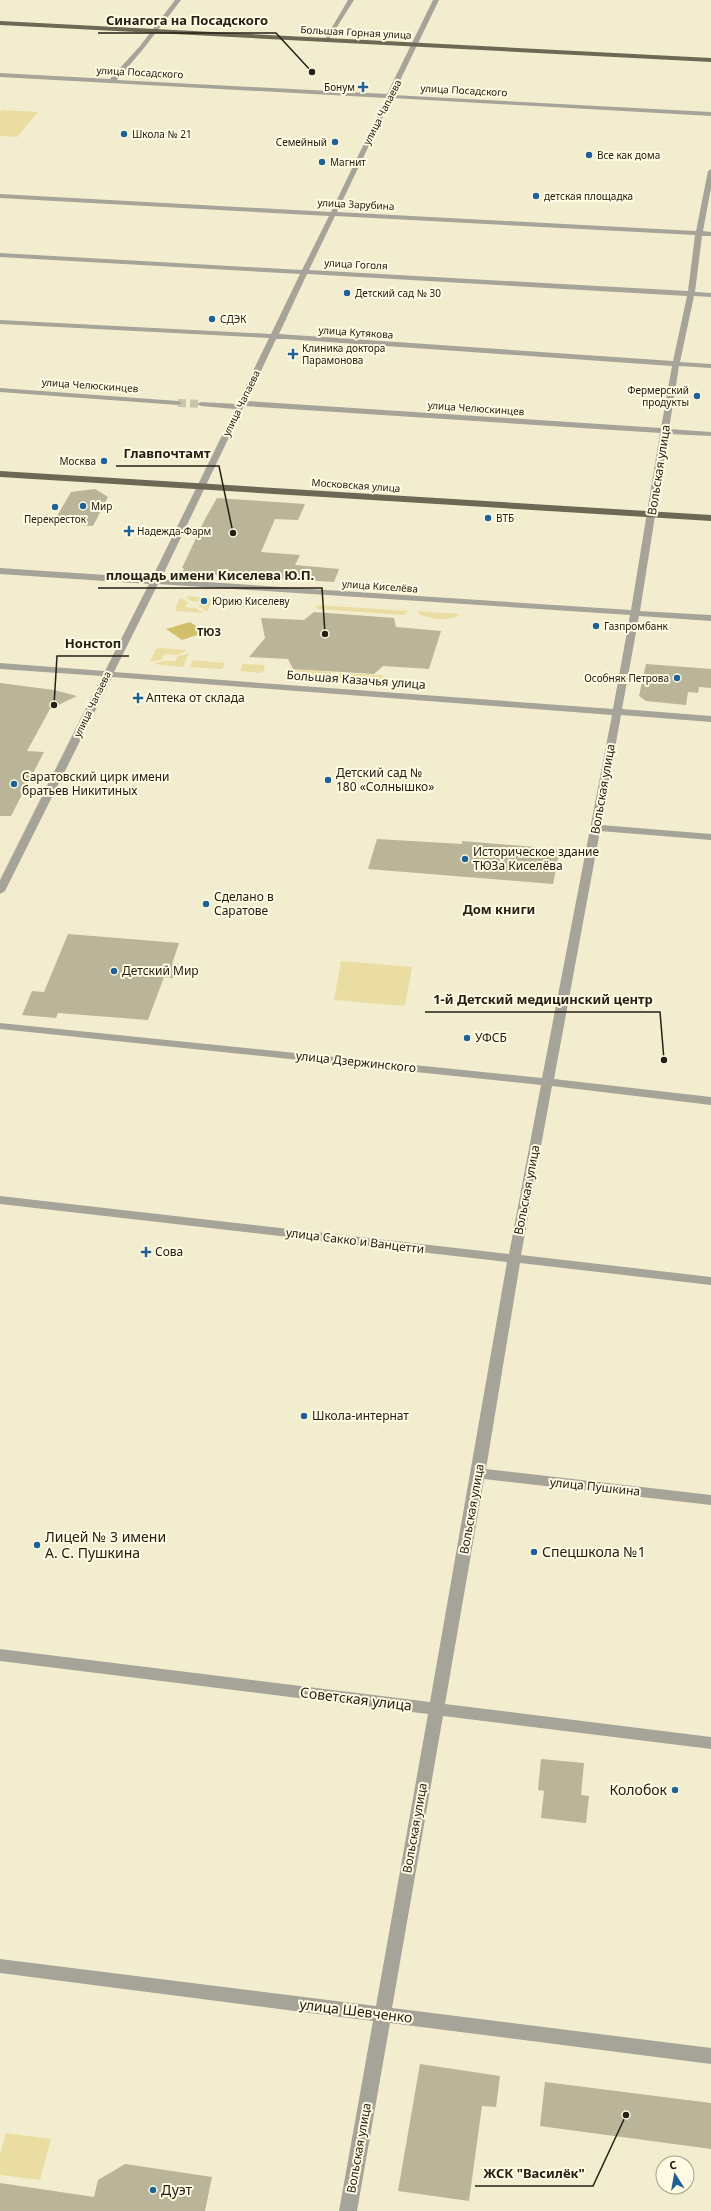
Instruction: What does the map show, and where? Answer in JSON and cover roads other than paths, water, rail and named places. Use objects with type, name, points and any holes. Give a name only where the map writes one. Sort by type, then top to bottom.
[{"type":"main road","name":"Большая Горная улица","points":[[0,23],[711,60]]},
{"type":"main road","name":"Московская улица","points":[[0,474],[711,518]]},
{"type":"street","points":[[112,81],[155,31],[178,0]]},
{"type":"street","points":[[326,40],[351,0]]},
{"type":"street","name":"улица Чапаева","points":[[0,891],[201,487],[239,405],[436,0]]},
{"type":"street","name":"улица Посадского","points":[[0,75],[711,114]]},
{"type":"street","name":"Вольская улица","points":[[348,2211],[381,2014],[478,1473],[514,1259],[596,828],[616,712],[636,614],[675,363],[690,294],[711,171]]},
{"type":"street","name":"улица Зарубина","points":[[0,196],[333,212],[711,234]]},
{"type":"street","name":"улица Гоголя","points":[[0,255],[711,295]]},
{"type":"street","name":"улица Кутякова","points":[[0,322],[273,337],[711,366]]},
{"type":"street","name":"улица Челюскинцев","points":[[0,390],[178,403]]},
{"type":"street","name":"улица Челюскинцев","points":[[201,404],[239,405],[711,434]]},
{"type":"street","name":"улица Киселёва","points":[[0,571],[711,618]]},
{"type":"street","name":"Большая Казачья улица","points":[[0,666],[711,719]]},
{"type":"street","points":[[596,828],[711,837]]},
{"type":"street","name":"улица Дзержинского","points":[[0,1026],[547,1082],[711,1101]]},
{"type":"street","name":"улица Сакко и Ванцетти","points":[[0,1200],[711,1281]]},
{"type":"street","name":"улица Пушкина","points":[[478,1473],[711,1500]]},
{"type":"street","name":"Советская улица","points":[[0,1655],[711,1744]]},
{"type":"street","name":"улица Шевченко","points":[[0,1966],[711,2056]]},
{"type":"tunnel","points":[[178,403],[201,404]]},
{"type":"place","name":"Синагога на Посадского","points":[[312,72]]},
{"type":"place","name":"Бонум","points":[[363,87]]},
{"type":"place","name":"Школа № 21","points":[[124,134]]},
{"type":"place","name":"Семейный","points":[[335,142]]},
{"type":"place","name":"Все как дома","points":[[589,155]]},
{"type":"place","name":"Магнит","points":[[322,162]]},
{"type":"place","name":"детская площадка","points":[[536,196]]},
{"type":"place","name":"Детский сад № 30","points":[[347,293]]},
{"type":"place","name":"СДЭК","points":[[212,319]]},
{"type":"place","name":"Клиника доктора Парамонова","points":[[293,354]]},
{"type":"place","name":"Фермерский продукты","points":[[697,396]]},
{"type":"place","name":"Москва","points":[[104,461]]},
{"type":"place","name":"Мир","points":[[83,506]]},
{"type":"place","name":"Перекресток","points":[[55,507]]},
{"type":"place","name":"ВТБ","points":[[488,518]]},
{"type":"place","name":"Надежда-Фарм","points":[[129,531]]},
{"type":"place","name":"Главпочтамт","points":[[233,533]]},
{"type":"place","name":"Юрию Киселеву","points":[[204,601]]},
{"type":"place","name":"Газпромбанк","points":[[596,626]]},
{"type":"place","name":"площадь имени Киселева Ю.П.","points":[[325,634]]},
{"type":"place","name":"Особняк Петрова","points":[[677,678]]},
{"type":"place","name":"Аптека от склада","points":[[138,698]]},
{"type":"place","name":"Нонстоп","points":[[54,705]]},
{"type":"place","name":"Детский сад № 180 «Солнышко»","points":[[328,780]]},
{"type":"place","name":"Саратовский цирк имени братьев Никитиных","points":[[14,784]]},
{"type":"place","name":"Историческое здание ТЮЗа Киселёва","points":[[465,859]]},
{"type":"place","name":"Сделано в Саратове","points":[[206,904]]},
{"type":"place","name":"Детский Мир","points":[[114,971]]},
{"type":"place","name":"УФСБ","points":[[467,1038]]},
{"type":"place","name":"1-й Детский медицинский центр","points":[[664,1060]]},
{"type":"place","name":"Сова","points":[[146,1252]]},
{"type":"place","name":"Школа-интернат","points":[[304,1416]]},
{"type":"place","name":"Лицей № 3 имени А. С. Пушкина","points":[[37,1545]]},
{"type":"place","name":"Спецшкола №1","points":[[534,1552]]},
{"type":"place","name":"Колобок","points":[[675,1790]]},
{"type":"place","name":"ЖСК \"Василёк\"","points":[[626,2115]]},
{"type":"place","name":"Дуэт","points":[[153,2190]]},
{"type":"district","name":"ТЮЗ","points":[[209,632]]},
{"type":"district","name":"Дом книги","points":[[499,909]]}]
